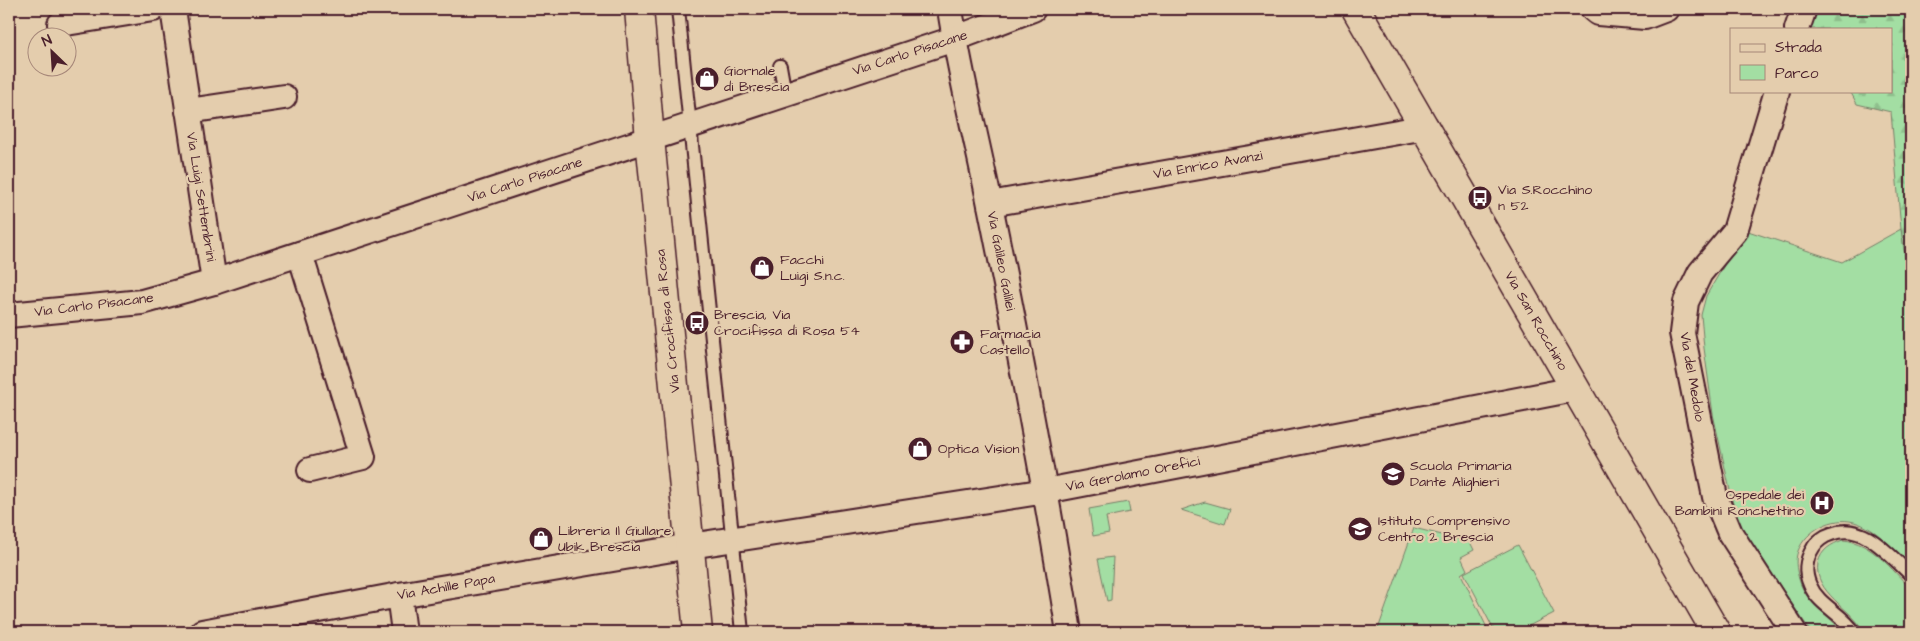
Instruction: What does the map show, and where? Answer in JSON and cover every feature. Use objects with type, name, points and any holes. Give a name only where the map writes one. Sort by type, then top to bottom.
[{"type":"street","points":[[60,24],[154,9]]},
{"type":"street","name":"Via Luigi Settembrini","points":[[173,9],[214,282]]},
{"type":"street","name":"Via Crocifissa di Rosa","points":[[639,9],[698,632]]},
{"type":"street","name":"Via Galileo Galilei","points":[[950,9],[954,39],[990,204],[1046,491],[1069,632]]},
{"type":"street","name":"Via Carlo Pisacane","points":[[9,314],[142,302],[214,282],[650,139],[690,124],[954,39],[1033,9]]},
{"type":"street","name":"Via San Rocchino","points":[[1356,9],[1426,127],[1716,632]]},
{"type":"street","points":[[1593,9],[1598,14],[1645,17],[1666,9]]},
{"type":"street","points":[[1797,28],[1804,9]]},
{"type":"street","name":"Via del Medolo","points":[[1777,92],[1735,231],[1700,272],[1686,302],[1682,333],[1715,497],[1730,532],[1794,632]]},
{"type":"street","points":[[188,111],[284,97]]},
{"type":"street","name":"Via Enrico Avanzi","points":[[990,204],[1426,127]]},
{"type":"street","points":[[300,254],[363,457],[310,470]]},
{"type":"street","name":"Via Gerolamo Orefici","points":[[690,546],[1046,491],[1575,389]]},
{"type":"street","name":"Via Achille Papa","points":[[202,632],[399,595],[690,546]]},
{"type":"street","points":[[399,595],[404,632]]},
{"type":"lane","points":[[678,9],[742,632]]},
{"type":"lane","points":[[780,66],[785,94]]},
{"type":"lane","points":[[1854,632],[1849,624],[1818,597],[1810,585],[1806,570],[1807,557],[1815,544],[1827,535],[1840,530],[1855,531],[1872,540],[1911,575]]},
{"type":"green space","points":[[1814,9],[1911,9],[1911,294],[1901,229],[1891,112],[1857,104],[1851,92],[1892,92],[1892,28],[1806,28]]},
{"type":"green space","points":[[1901,229],[1911,294],[1911,566],[1878,535],[1862,525],[1854,522],[1838,521],[1821,526],[1807,537],[1798,551],[1796,563],[1798,576],[1809,599],[1843,632],[1811,632],[1746,535],[1735,513],[1713,414],[1701,315],[1706,296],[1745,230],[1842,262]]},
{"type":"green space","points":[[1128,502],[1130,512],[1106,517],[1109,533],[1093,536],[1089,509]]},
{"type":"green space","points":[[1205,502],[1230,509],[1225,524],[1181,510]]},
{"type":"green space","points":[[1414,528],[1470,542],[1474,550],[1461,557],[1467,570],[1461,574],[1489,632],[1377,632]]},
{"type":"green space","points":[[1843,540],[1853,542],[1872,551],[1911,589],[1911,632],[1864,632],[1851,615],[1827,592],[1818,574],[1819,558],[1827,548]]},
{"type":"green space","points":[[1518,545],[1554,613],[1517,632],[1495,632],[1464,573]]},
{"type":"green space","points":[[1113,557],[1111,600],[1107,601],[1098,559]]},
{"type":"place","name":"Giornale di Brescia","points":[[707,79]]},
{"type":"place","name":"Via S.Rocchino n 52","points":[[1480,198]]},
{"type":"place","name":"Facchi Luigi S.n.c.","points":[[762,268]]},
{"type":"place","name":"Brescia, Via Crocifissa di Rosa 54","points":[[697,323]]},
{"type":"place","name":"Farmacia Castello","points":[[962,342]]},
{"type":"place","name":"Optica Vision","points":[[920,449]]},
{"type":"place","name":"Scuola Primaria Dante Alighieri","points":[[1393,474]]},
{"type":"place","name":"Ospedale dei Bambini Ronchettino","points":[[1822,503]]},
{"type":"place","name":"Istituto Comprensivo Centro 2 Brescia","points":[[1360,529]]},
{"type":"place","name":"Libreria Il Giullare Ubik Brescia","points":[[541,539]]}]
